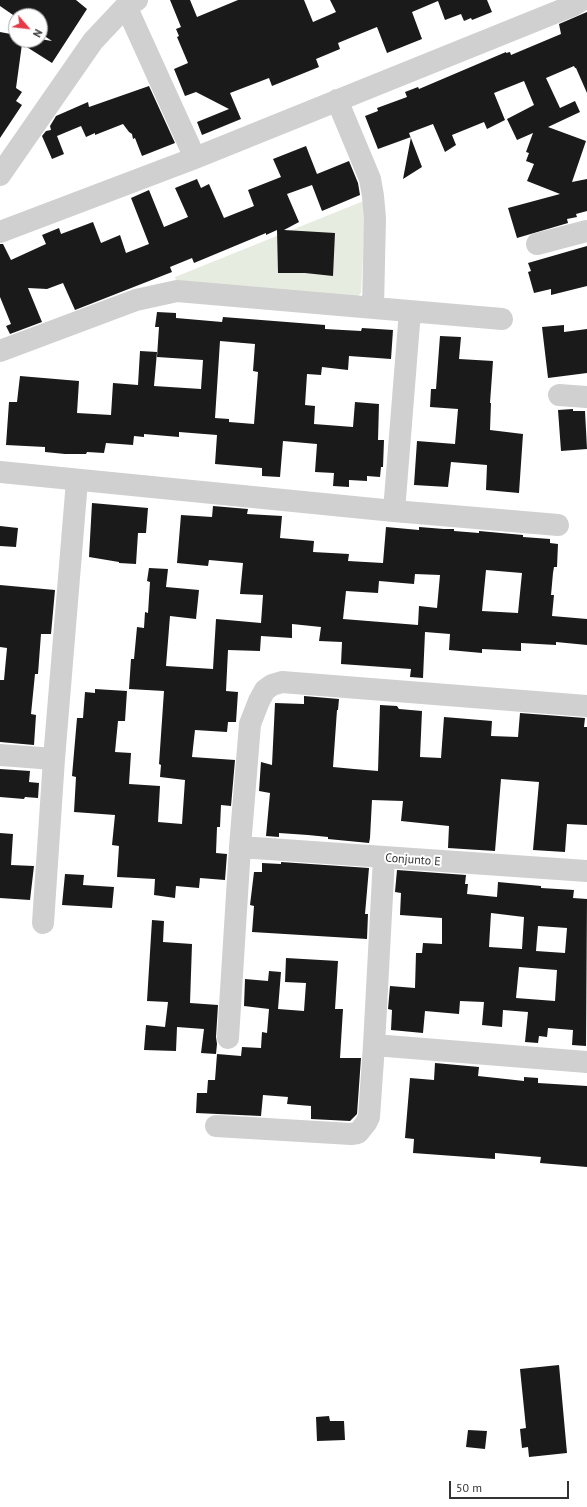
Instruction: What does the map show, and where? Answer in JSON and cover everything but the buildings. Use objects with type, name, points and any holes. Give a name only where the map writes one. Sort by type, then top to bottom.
[{"type":"street","points":[[0,232],[195,158],[574,5],[582,0]]},
{"type":"street","points":[[0,175],[93,41],[131,3],[195,158]]},
{"type":"street","points":[[337,100],[370,179],[373,196],[375,218],[373,307]]},
{"type":"street","points":[[537,244],[587,231]]},
{"type":"street","points":[[0,351],[136,300],[177,291],[502,319]]},
{"type":"street","points":[[394,511],[410,311]]},
{"type":"street","points":[[559,395],[587,397]]},
{"type":"street","points":[[0,472],[77,481],[558,525]]},
{"type":"street","points":[[43,923],[54,759],[77,481]]},
{"type":"street","points":[[228,1038],[240,847],[250,724],[265,690],[272,685],[282,682],[587,706]]},
{"type":"street","points":[[0,755],[54,759]]},
{"type":"street","name":"Conjunto E","points":[[240,847],[587,871]]},
{"type":"street","points":[[216,1126],[351,1134],[358,1133],[366,1123],[369,1117],[374,1045],[384,858]]},
{"type":"street","points":[[374,1045],[587,1062]]},
{"type":"shaded area","points":[[366,200],[361,293],[357,298],[177,284],[175,277]]}]
